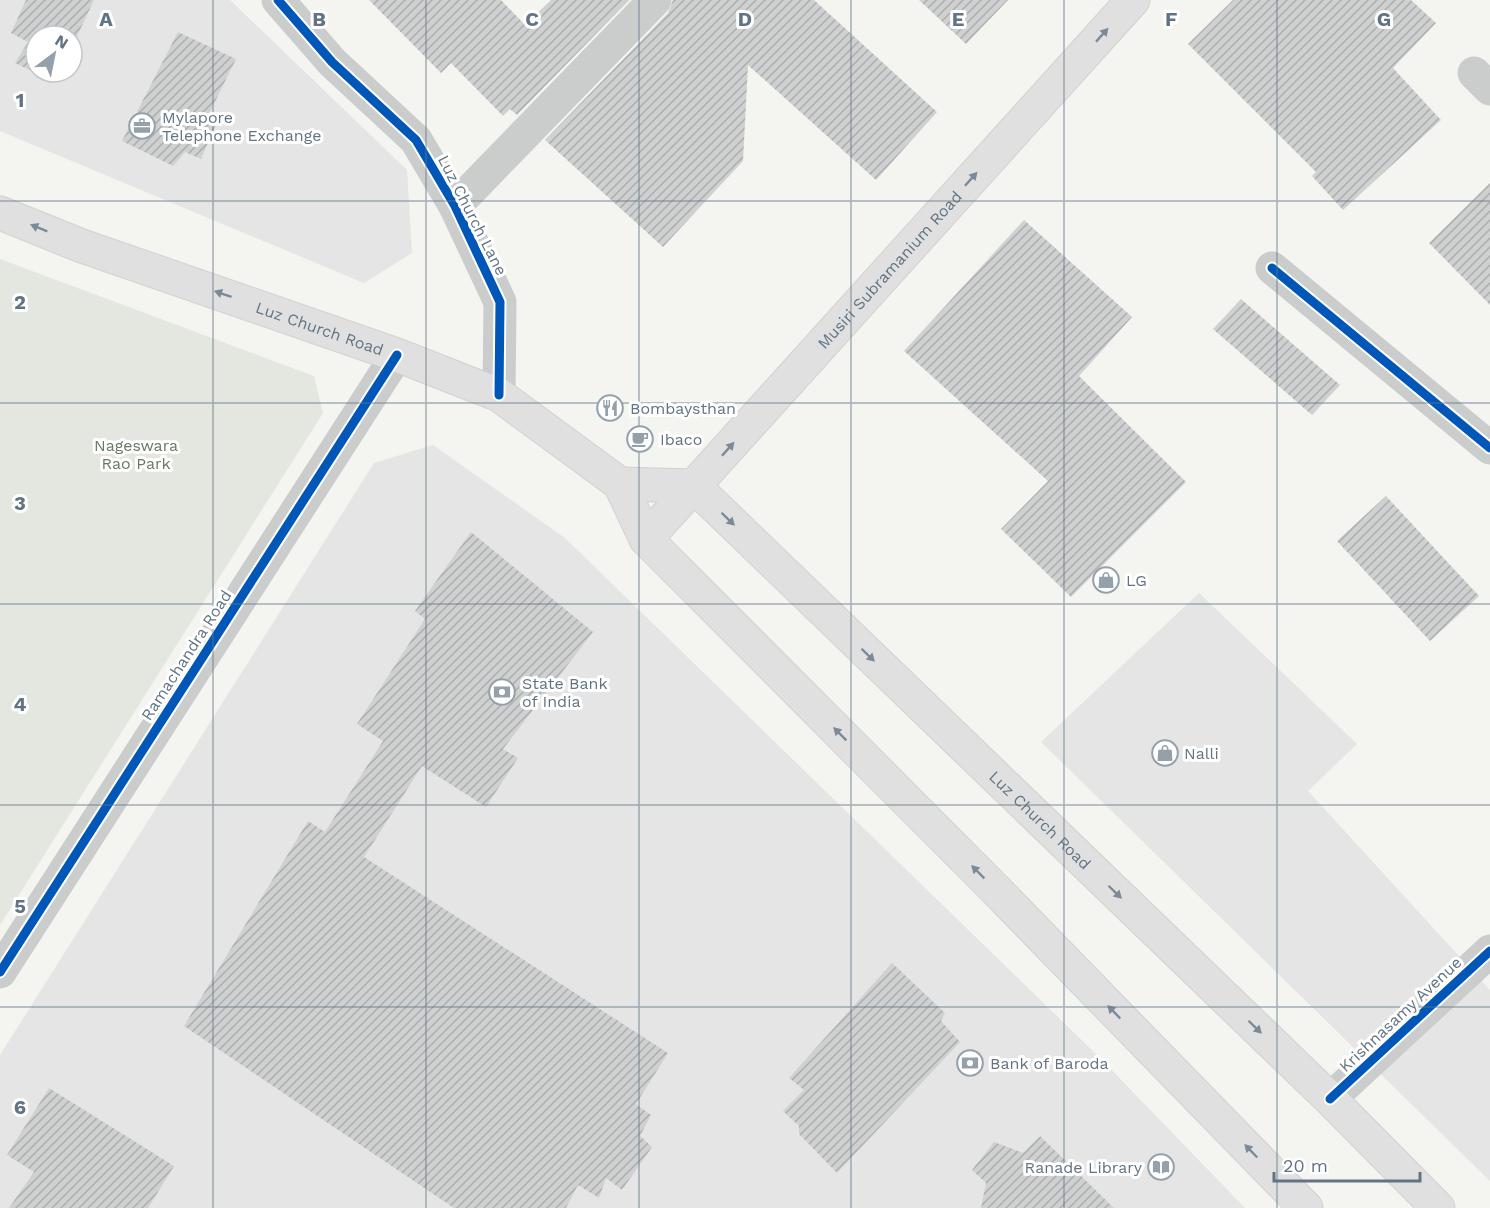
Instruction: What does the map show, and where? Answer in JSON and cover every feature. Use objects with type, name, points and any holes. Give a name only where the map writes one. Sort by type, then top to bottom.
[{"type":"main road","name":"Musiri Subramanium Road","points":[[646,539],[1133,0]]},
{"type":"main road","name":"Luz Church Road","points":[[0,213],[82,246],[397,355],[499,395],[620,484],[646,539],[984,878],[1306,1208]]},
{"type":"main road","points":[[620,484],[694,486]]},
{"type":"main road","name":"Luz Church Road","points":[[694,486],[1330,1099],[1438,1208]]},
{"type":"street","name":"Luz Church Lane","points":[[278,0],[332,62],[416,140],[455,206],[500,302],[499,395]]},
{"type":"street","points":[[455,206],[655,0]]},
{"type":"street","points":[[1272,268],[1490,448]]},
{"type":"street","name":"Ramachandra Road","points":[[0,972],[397,355]]},
{"type":"street","name":"Krishnasamy Avenue","points":[[1330,1099],[1490,951]]},
{"type":"shaded area","points":[[0,0],[230,0],[407,170],[412,253],[364,283],[0,131]]},
{"type":"shaded area","points":[[433,445],[565,538],[1100,1058],[1245,1208],[0,1208],[0,1055],[374,463]]},
{"type":"shaded area","points":[[1199,593],[1357,744],[1308,791],[1490,990],[1490,1181],[1041,742]]},
{"type":"green space","name":"Nageswara Rao Park","points":[[0,259],[314,376],[323,413],[0,925]]},
{"type":"building","points":[[26,0],[94,0],[83,24],[24,24],[24,40],[11,33]]},
{"type":"building","points":[[369,0],[501,0],[525,25],[551,0],[629,0],[517,115],[510,109],[503,116],[451,63],[441,73]]},
{"type":"building","points":[[673,0],[814,0],[937,112],[876,180],[748,65],[743,161],[663,247],[545,140],[668,13]]},
{"type":"building","points":[[919,0],[1008,0],[966,44]]},
{"type":"building","points":[[1233,0],[1411,0],[1436,23],[1393,68],[1441,120],[1343,210],[1312,176],[1316,172],[1188,44]]},
{"type":"building","points":[[178,32],[236,59],[208,116],[217,122],[201,159],[185,152],[173,166],[122,141]]},
{"type":"building","points":[[24,48],[24,67],[15,63]]},
{"type":"building","points":[[1490,183],[1490,305],[1429,243]]},
{"type":"building","points":[[1024,220],[1132,317],[1079,376],[1186,482],[1071,597],[1001,529],[1048,481],[904,351]]},
{"type":"building","points":[[1241,299],[1340,385],[1312,415],[1213,329]]},
{"type":"building","points":[[1386,496],[1479,596],[1430,641],[1337,541]]},
{"type":"building","points":[[471,532],[593,632],[503,749],[518,758],[486,807],[422,766],[364,857],[668,1053],[636,1104],[651,1115],[640,1136],[652,1147],[622,1190],[606,1178],[599,1198],[578,1185],[566,1208],[454,1208],[184,1026],[308,821],[325,832],[383,741],[357,724],[425,619],[415,611]]},
{"type":"building","points":[[892,963],[945,1013],[941,1021],[960,1042],[837,1173],[799,1134],[799,1126],[783,1111],[804,1090],[789,1078]]},
{"type":"building","points":[[49,1088],[174,1166],[148,1208],[9,1208],[34,1172],[7,1155]]},
{"type":"building","points":[[1040,1136],[1114,1208],[981,1208],[986,1183],[972,1170],[994,1142],[1023,1153]]},
{"type":"cycle path","points":[[278,0],[332,62],[416,140],[455,206],[500,302],[499,395]]},
{"type":"cycle path","points":[[1272,268],[1490,448]]},
{"type":"cycle path","points":[[0,972],[397,355]]},
{"type":"cycle path","points":[[1330,1099],[1490,951]]},
{"type":"place","name":"Mylapore Telephone Exchange","points":[[142,126]]},
{"type":"place","name":"Bombaysthan","points":[[610,408]]},
{"type":"place","name":"Ibaco","points":[[640,439]]},
{"type":"place","name":"LG","points":[[1106,580]]},
{"type":"place","name":"State Bank of India","points":[[502,692]]},
{"type":"place","name":"Nalli","points":[[1165,753]]},
{"type":"place","name":"Bank of Baroda","points":[[970,1063]]},
{"type":"place","name":"Ranade Library","points":[[1161,1167]]}]
